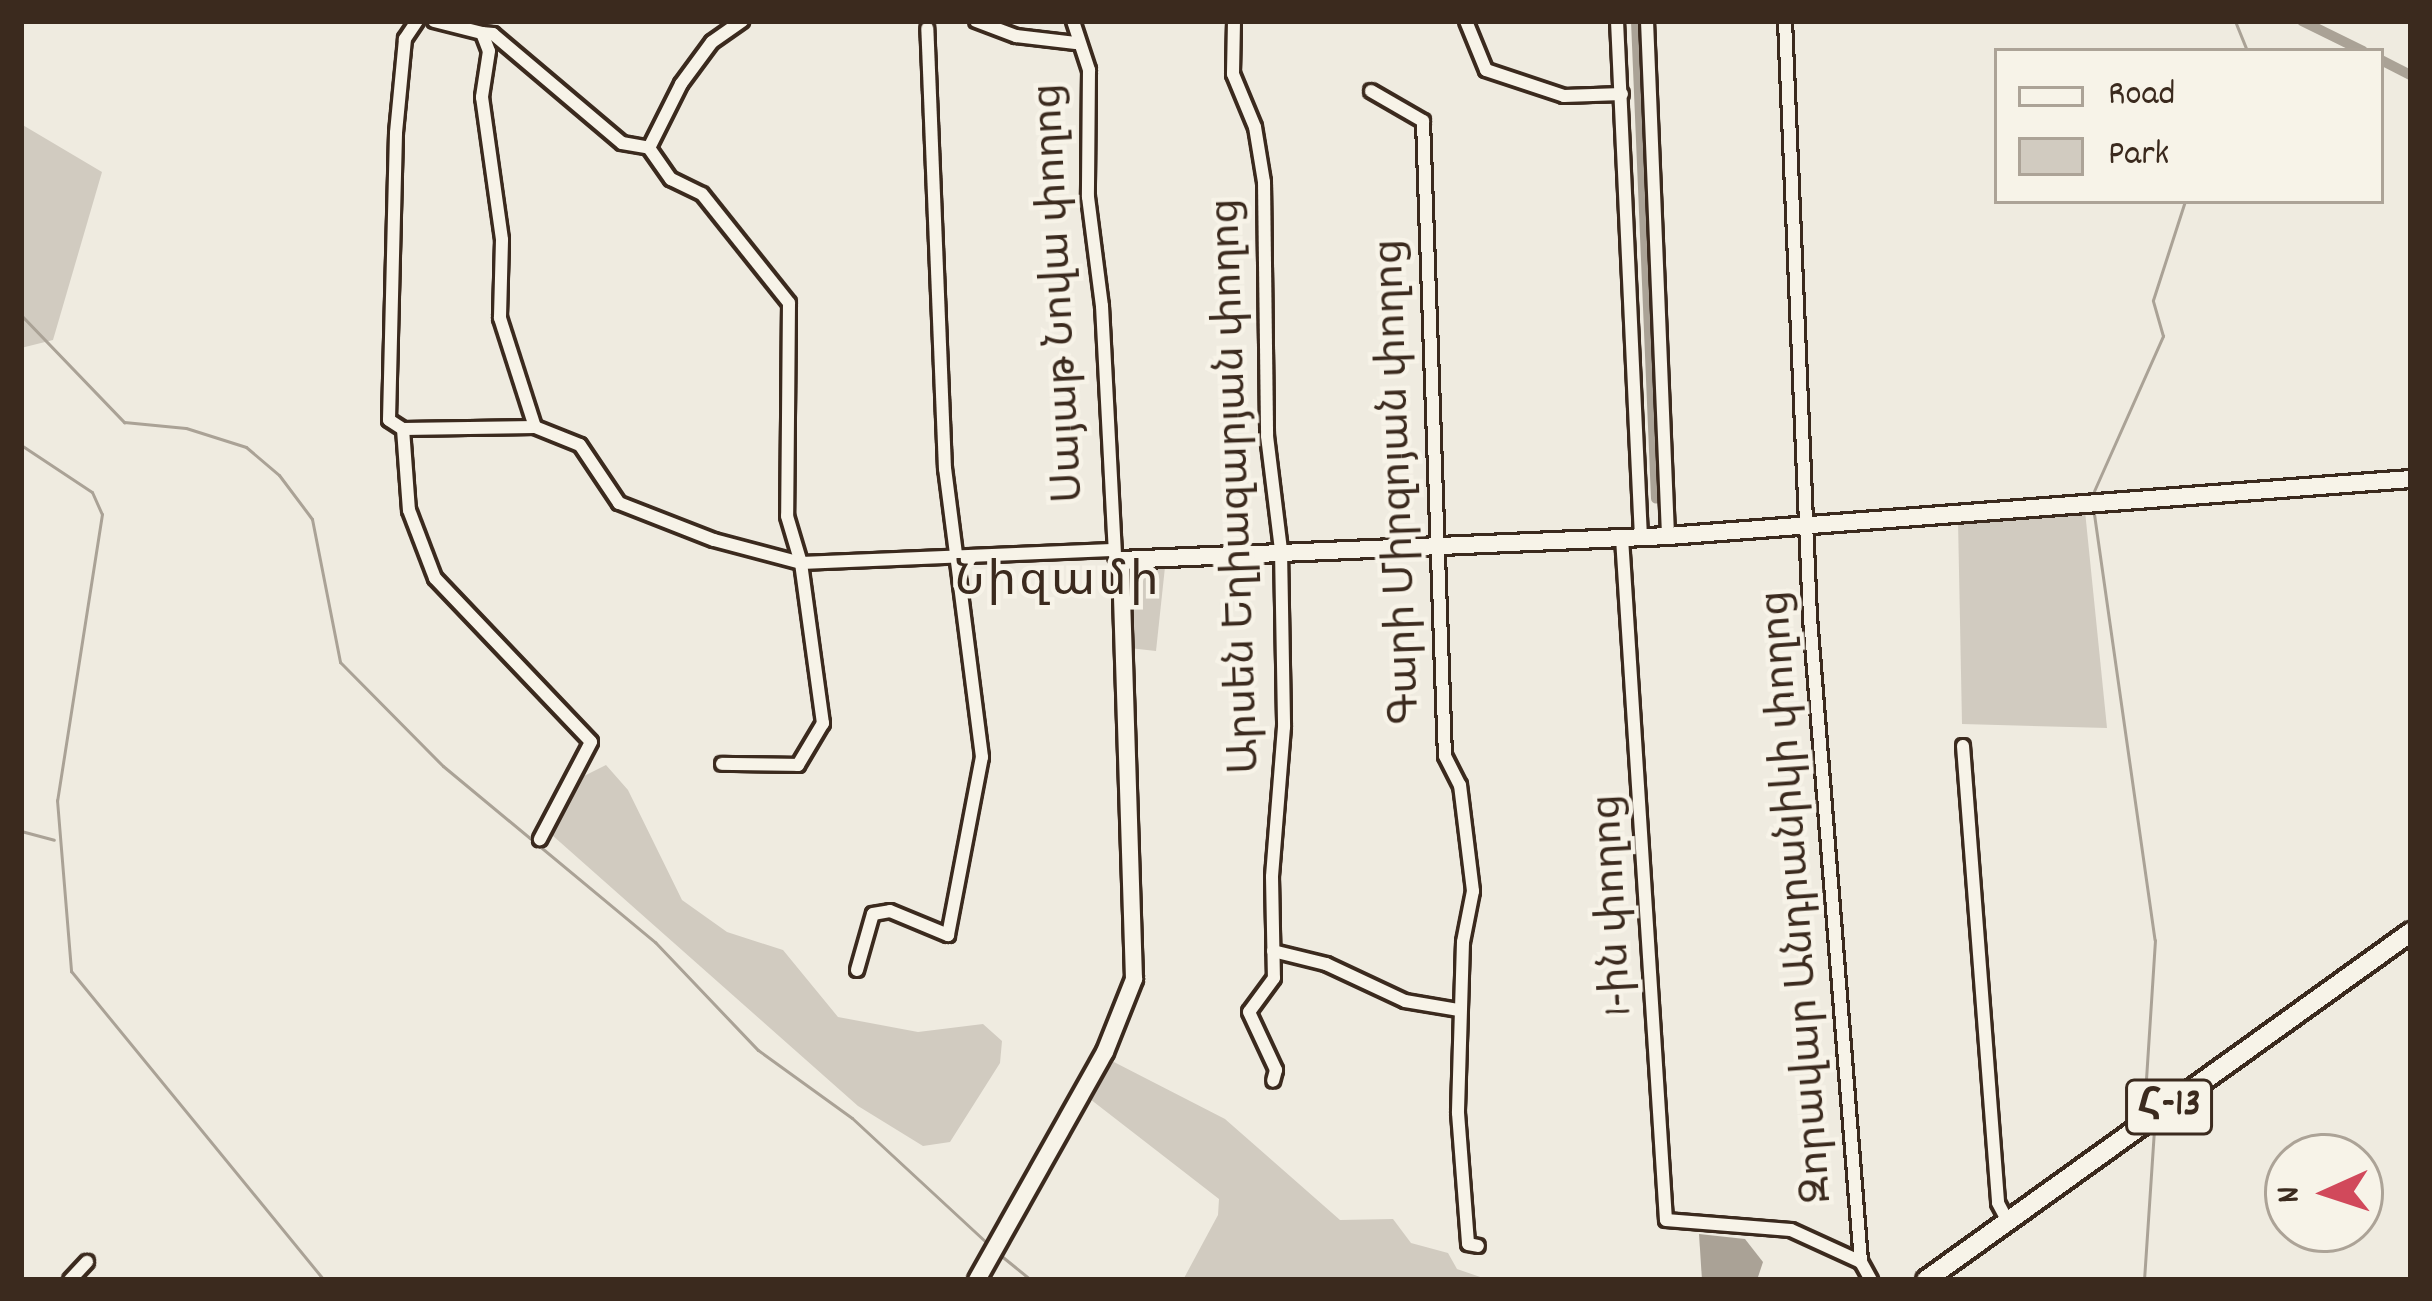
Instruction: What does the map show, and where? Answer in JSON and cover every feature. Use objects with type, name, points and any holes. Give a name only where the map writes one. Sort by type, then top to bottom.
[{"type":"main road","points":[[1117,555],[1435,549],[1668,536],[2411,479]]},
{"type":"main road","name":"Սայաթ Նովա փողոց","points":[[977,1280],[1106,1052],[1134,979],[1138,936],[1117,555]]},
{"type":"main road","name":"Հ-13","points":[[1926,1280],[2411,932]]},
{"type":"street","points":[[417,21],[405,39],[396,133],[388,420],[404,428],[535,427],[580,445],[619,502],[714,540],[802,562],[1117,555]]},
{"type":"street","points":[[434,21],[493,34],[622,143],[650,148],[671,179],[703,194],[789,303],[787,516],[802,562],[823,723],[798,765],[722,764]]},
{"type":"street","points":[[650,148],[681,84],[712,42],[742,21]]},
{"type":"street","points":[[976,21],[1016,36],[1076,43]]},
{"type":"street","name":"Սայաթ Նովա փողոց","points":[[1072,21],[1089,70],[1088,196],[1102,306],[1117,555]]},
{"type":"street","name":"Արսեն Եղիազարյան փողոց","points":[[1234,21],[1233,74],[1255,127],[1264,182],[1267,436],[1281,550],[1284,748],[1274,978],[1249,1012],[1276,1070],[1273,1081]]},
{"type":"street","points":[[1466,21],[1486,70],[1564,96],[1622,94]]},
{"type":"street","name":"1-ին փողոց","points":[[1617,21],[1630,248],[1631,538],[1666,1220],[1791,1230],[1861,1262]]},
{"type":"street","points":[[1647,21],[1668,536]]},
{"type":"street","name":"Զորավար Անդրանիկի փողոց","points":[[1785,21],[1806,526],[1861,1262]]},
{"type":"street","points":[[857,970],[873,914],[890,910],[949,935],[982,757],[952,559],[927,28]]},
{"type":"street","points":[[482,33],[490,62],[482,97],[502,241],[500,318],[535,427]]},
{"type":"street","name":"Գարի Միրզոյան փողոց","points":[[1371,91],[1423,121],[1445,756],[1460,785],[1472,891],[1460,1010],[1463,1208],[1468,1244],[1478,1246]]},
{"type":"street","points":[[1630,248],[1655,246]]},
{"type":"street","points":[[404,428],[409,510],[435,578],[591,742],[540,839]]},
{"type":"street","points":[[1963,746],[1997,1203],[2008,1222]]},
{"type":"street","points":[[1273,951],[1326,964],[1406,1001],[1460,1010]]},
{"type":"street","points":[[70,1280],[87,1262]]},
{"type":"street","points":[[1861,1262],[1871,1280]]},
{"type":"green space","points":[[21,124],[102,172],[53,340],[21,348]]},
{"type":"green space","points":[[2085,511],[2107,728],[1962,724],[1958,520]]},
{"type":"green space","points":[[1165,567],[1156,651],[1129,648],[1128,577]]},
{"type":"green space","points":[[606,765],[628,790],[682,900],[727,932],[783,950],[838,1017],[918,1032],[983,1024],[1002,1041],[1000,1063],[950,1142],[923,1146],[858,1106],[552,835],[576,780]]},
{"type":"green space","points":[[1112,1061],[1225,1119],[1340,1220],[1393,1219],[1411,1243],[1448,1253],[1457,1269],[1489,1280],[1183,1280],[1218,1215],[1219,1199],[1090,1099]]},
{"type":"shaded area","points":[[1699,1234],[1745,1239],[1763,1262],[1757,1280],[1702,1280]]},
{"type":"waterway","points":[[1636,21],[1656,499]]},
{"type":"waterway","points":[[2235,21],[2246,48]]},
{"type":"waterway","points":[[2302,21],[2357,48]]},
{"type":"waterway","points":[[2384,62],[2411,75]]},
{"type":"waterway","points":[[2094,491],[2163,336],[2153,300],[2184,204]]},
{"type":"waterway","points":[[21,315],[124,422],[186,428],[246,447],[279,475],[312,519],[340,662],[443,766],[655,942],[758,1050],[852,1118],[987,1243]]},
{"type":"waterway","points":[[21,445],[92,492],[102,514],[57,800],[71,971],[324,1280]]},
{"type":"waterway","points":[[2094,514],[2155,940],[2144,1111]]},
{"type":"waterway","points":[[21,831],[54,840]]},
{"type":"waterway","points":[[2144,1280],[2154,1129]]},
{"type":"waterway","points":[[999,1254],[1031,1280]]},
{"type":"district","name":"Նիզամի","points":[[1058,585]]}]
